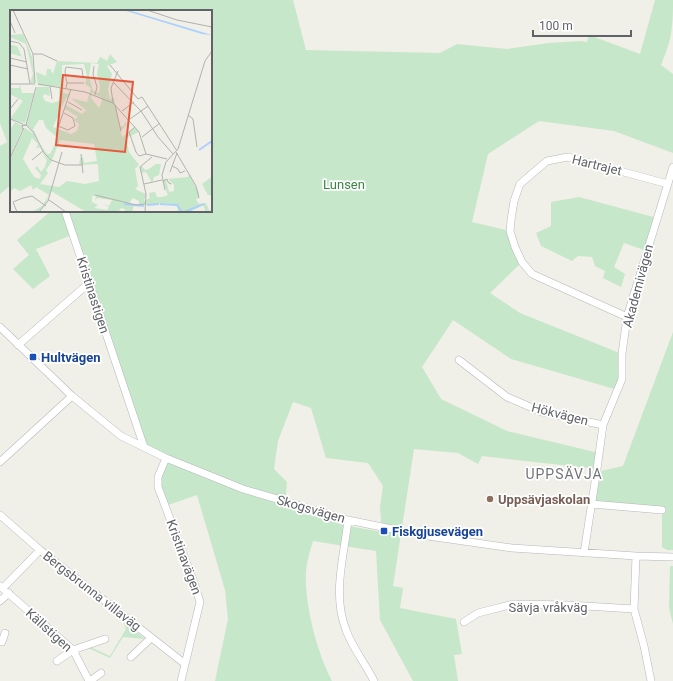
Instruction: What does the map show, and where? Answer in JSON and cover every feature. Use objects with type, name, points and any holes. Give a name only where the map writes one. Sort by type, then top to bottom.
[{"type":"street","name":"Hartrajet","points":[[627,317],[532,274],[522,262],[510,231],[514,201],[520,184],[547,160],[568,157],[668,184]]},
{"type":"street","name":"Akademivägen","points":[[584,553],[603,424],[622,379],[622,354],[627,317],[673,167]]},
{"type":"street","name":"Kristinastigen","points":[[65,212],[144,447]]},
{"type":"street","points":[[18,345],[89,283]]},
{"type":"street","name":"Skogsvägen","points":[[0,327],[72,396],[121,436],[166,458],[243,488],[348,520],[458,541],[512,548],[673,557]]},
{"type":"street","name":"Hökvägen","points":[[459,360],[507,397],[542,412],[603,424]]},
{"type":"street","points":[[0,462],[72,396]]},
{"type":"street","name":"Kristinavägen","points":[[166,458],[158,476],[158,486],[200,602],[181,681]]},
{"type":"street","points":[[591,504],[662,510]]},
{"type":"street","name":"Bergsbrunna villaväg","points":[[0,515],[40,550],[185,664]]},
{"type":"street","points":[[348,520],[340,575],[339,601],[346,630],[374,681]]},
{"type":"street","points":[[1,587],[40,550]]},
{"type":"street","points":[[636,556],[634,609],[644,646],[649,681]]},
{"type":"street","name":"Källstigen","points":[[1,587],[40,617],[73,650],[90,681]]},
{"type":"street","points":[[0,601],[9,593]]},
{"type":"street","name":"Sävja vråkväg","points":[[464,622],[478,613],[513,604],[569,605],[634,609]]},
{"type":"street","points":[[2,642],[4,633]]},
{"type":"street","points":[[131,657],[151,638]]},
{"type":"street","points":[[57,660],[73,650],[105,639]]},
{"type":"street","points":[[90,681],[101,673]]},
{"type":"green space","name":"Lunsen","points":[[0,0],[293,0],[306,50],[440,53],[457,44],[507,49],[549,43],[587,42],[589,35],[640,54],[655,0],[673,0],[671,33],[668,48],[661,65],[673,74],[673,153],[614,131],[539,121],[488,154],[472,222],[510,231],[522,262],[490,293],[520,313],[622,354],[618,390],[511,359],[453,320],[422,367],[441,399],[507,431],[599,453],[597,469],[482,456],[478,464],[458,453],[414,449],[393,586],[403,588],[400,608],[456,619],[462,654],[454,655],[458,681],[413,681],[380,620],[376,551],[313,541],[306,571],[307,598],[309,612],[321,656],[332,681],[215,681],[228,619],[225,590],[197,495],[165,506],[158,487],[166,458],[144,447],[72,235],[36,249],[50,276],[33,289],[13,269],[29,255],[17,240],[50,212],[212,212],[212,10],[10,10],[10,186],[0,194],[0,146],[7,142],[0,123]],"holes":[[[293,402],[311,408],[326,458],[368,463],[383,486],[380,507],[382,532],[348,526],[297,511],[286,495],[287,482],[274,469],[278,441]]]},
{"type":"green space","points":[[579,197],[657,218],[647,251],[624,243],[614,267],[625,274],[621,287],[603,278],[605,271],[595,266],[592,257],[578,256],[572,261],[541,246],[536,233],[551,226],[551,202]]},
{"type":"green space","points":[[673,332],[673,550],[667,550],[662,547],[662,510],[591,504],[597,472],[623,466]]},
{"type":"green space","points":[[670,566],[673,566],[673,624],[669,608]]},
{"type":"green space","points":[[123,621],[145,639],[123,637],[110,658],[86,647],[88,646],[110,656],[126,629]]},
{"type":"place","name":"Hultvägen","points":[[33,357]]},
{"type":"place","name":"Uppsävjaskolan","points":[[490,499]]},
{"type":"place","name":"Fiskgjusevägen","points":[[384,531]]},
{"type":"district","name":"UPPSÄVJA","points":[[564,474]]}]
